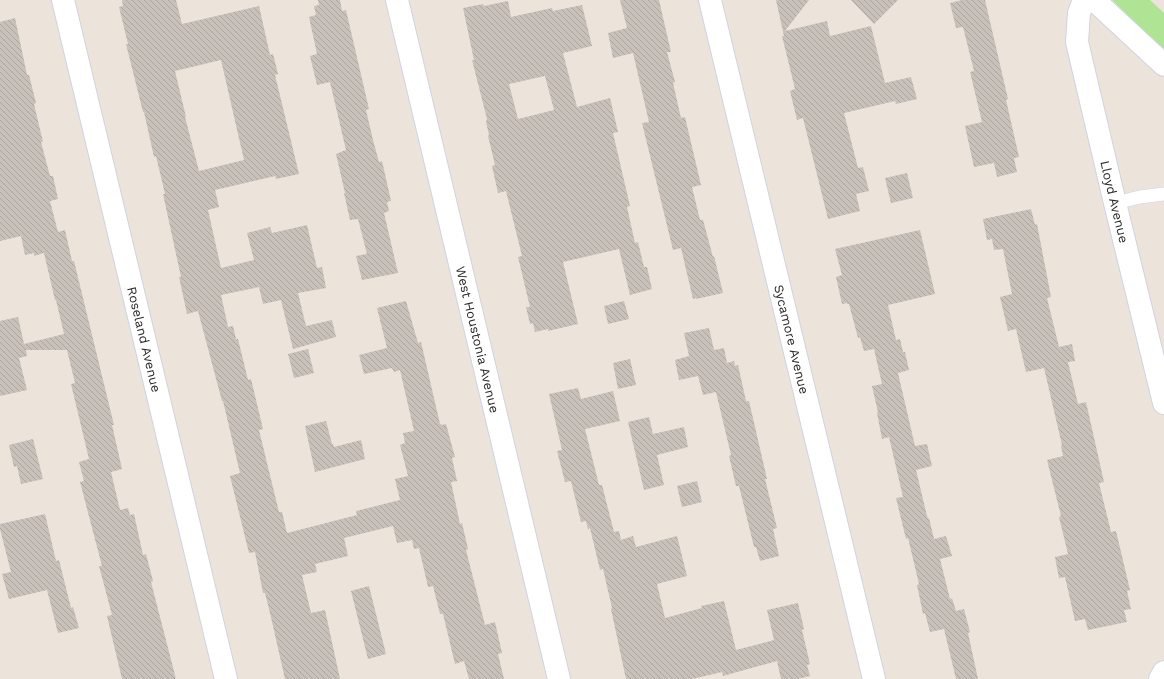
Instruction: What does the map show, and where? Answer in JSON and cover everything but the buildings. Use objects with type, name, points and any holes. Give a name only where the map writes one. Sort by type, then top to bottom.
[{"type":"street","name":"Roseland Avenue","points":[[63,0],[226,679]]},
{"type":"street","name":"West Houstonia Avenue","points":[[397,0],[559,679]]},
{"type":"street","name":"Sycamore Avenue","points":[[710,0],[874,679]]},
{"type":"street","name":"Lloyd Avenue","points":[[1084,0],[1079,13],[1077,42],[1164,403]]},
{"type":"street","points":[[1094,0],[1164,65]]},
{"type":"street","points":[[1160,679],[1164,672]]},
{"type":"lane","points":[[1115,203],[1140,197],[1164,194]]},
{"type":"green space","points":[[1112,0],[1150,0],[1164,13],[1164,50]]}]
